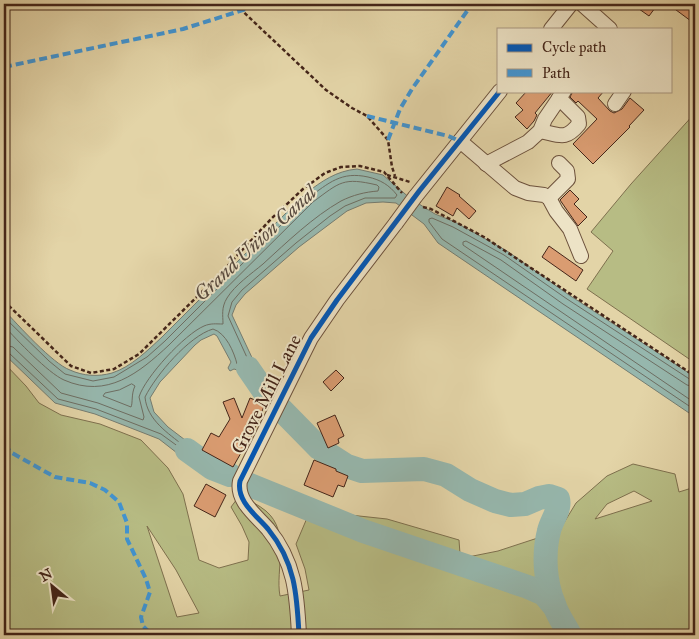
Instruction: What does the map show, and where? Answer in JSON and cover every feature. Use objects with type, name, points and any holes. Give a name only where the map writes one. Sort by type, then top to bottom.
[{"type":"street","points":[[552,28],[571,4]]},
{"type":"street","points":[[582,4],[609,28]]},
{"type":"street","name":"Grove Mill Lane","points":[[298,635],[297,601],[293,575],[284,552],[269,530],[244,502],[238,490],[240,481],[282,393],[311,338],[337,300],[415,198],[499,92]]},
{"type":"street","points":[[614,104],[623,92]]},
{"type":"street","points":[[486,164],[528,142],[540,131],[545,119],[561,95],[578,117],[579,124],[571,134],[566,135],[540,131]]},
{"type":"street","points":[[460,141],[515,188],[549,198],[570,229],[581,256]]},
{"type":"street","points":[[549,198],[568,178],[567,172],[559,163]]},
{"type":"path","points":[[235,4],[326,90],[367,116],[388,140],[395,176],[386,174]]},
{"type":"green space","points":[[695,113],[695,363],[587,289],[613,251],[591,232]]},
{"type":"green space","points":[[4,363],[39,403],[61,415],[100,424],[141,440],[168,468],[183,494],[199,560],[219,568],[248,560],[249,542],[231,507],[240,495],[266,511],[274,520],[280,540],[280,596],[309,590],[305,569],[296,544],[307,518],[332,528],[350,515],[387,519],[459,540],[460,554],[458,559],[498,551],[559,531],[576,503],[607,476],[633,464],[675,474],[679,492],[695,487],[695,635],[4,635]],"holes":[[[634,491],[652,501],[595,519],[607,504]],[[147,526],[176,570],[199,613],[177,617]]]},
{"type":"water","points":[[357,169],[383,175],[411,199],[435,214],[455,222],[507,251],[569,295],[695,377],[695,417],[438,243],[424,224],[396,203],[366,203],[347,211],[299,247],[245,294],[236,305],[232,315],[255,364],[269,388],[266,394],[260,398],[240,371],[234,369],[230,371],[228,368],[231,362],[217,336],[214,334],[195,345],[160,382],[150,398],[154,412],[168,427],[214,462],[212,468],[208,471],[177,453],[159,439],[95,414],[55,403],[4,354],[4,310],[54,360],[75,372],[101,375],[126,367],[162,337],[305,194],[330,177]]},
{"type":"building","points":[[632,4],[658,4],[649,16]]},
{"type":"building","points":[[668,4],[695,4],[695,24]]},
{"type":"building","points":[[526,92],[552,92],[535,113],[537,115],[534,121],[527,129],[515,117],[523,110],[516,103]]},
{"type":"building","points":[[572,92],[603,92],[598,98],[614,113],[622,109],[630,98],[644,110],[593,164],[573,144],[597,119],[578,101],[576,103],[570,97]]},
{"type":"building","points":[[447,187],[460,195],[476,211],[469,219],[457,208],[453,216],[436,206]]},
{"type":"building","points":[[570,190],[579,199],[574,204],[587,217],[578,226],[560,200]]},
{"type":"building","points":[[549,246],[583,270],[576,281],[542,257]]},
{"type":"building","points":[[336,370],[344,378],[331,391],[323,382]]},
{"type":"building","points":[[234,398],[242,418],[250,398],[265,404],[248,445],[246,444],[233,467],[202,450],[211,433],[219,437],[230,419],[223,402]]},
{"type":"building","points":[[335,415],[344,436],[338,439],[339,443],[328,448],[317,423]]},
{"type":"building","points":[[314,460],[348,476],[344,487],[338,485],[333,497],[304,485]]},
{"type":"building","points":[[206,484],[226,495],[215,517],[194,506]]},
{"type":"waterway","points":[[248,368],[266,394],[319,448],[347,466],[362,471],[424,469],[446,475],[470,490],[495,501],[511,505],[525,504],[549,496],[558,499],[558,507],[547,540],[546,568],[555,608],[570,635]]},
{"type":"waterway","points":[[187,450],[212,468],[230,475]]},
{"type":"waterway","points":[[245,483],[363,531],[528,587],[544,594],[554,606]]},
{"type":"marked path","points":[[4,67],[183,29],[262,4]]},
{"type":"marked path","points":[[388,140],[400,109],[412,89],[472,4]]},
{"type":"marked path","points":[[367,116],[448,136],[460,141]]},
{"type":"marked path","points":[[4,445],[12,453],[55,477],[90,483],[105,490],[119,502],[127,523],[127,539],[146,579],[150,592],[141,617],[143,626],[152,635]]},
{"type":"marked path","points":[[526,635],[529,633],[533,635]]},
{"type":"cycle path","points":[[299,635],[295,592],[289,566],[277,541],[244,501],[241,495],[240,481],[311,338],[337,300],[420,190],[499,92]]},
{"type":"water label","name":"Grand Union Canal","points":[[255,243]]}]
